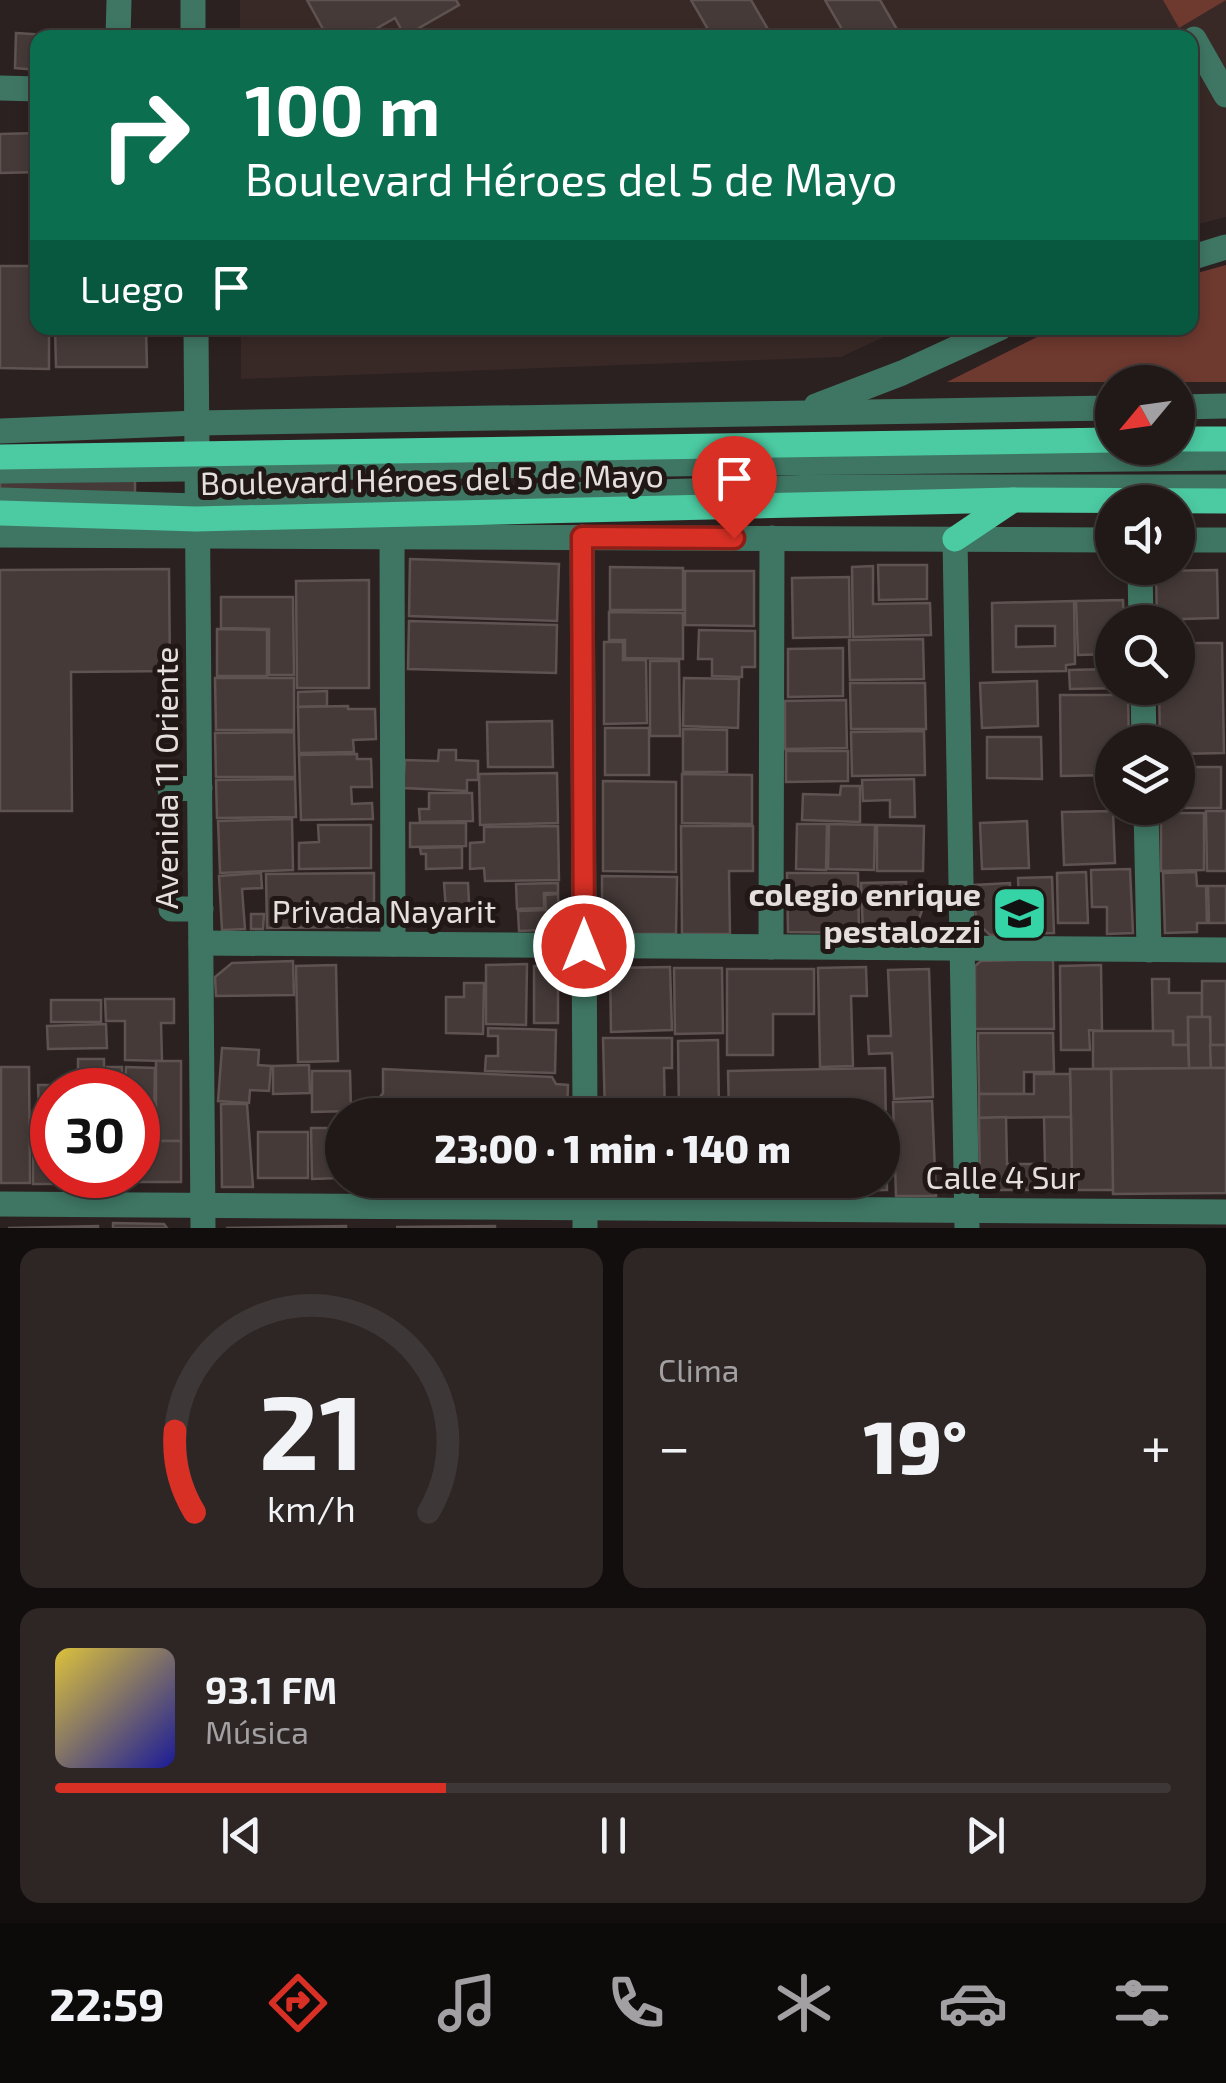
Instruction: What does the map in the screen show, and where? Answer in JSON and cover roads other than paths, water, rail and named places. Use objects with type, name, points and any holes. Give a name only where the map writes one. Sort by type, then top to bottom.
[{"type":"main road","points":[[1195,440],[1226,439]]},
{"type":"main road","name":"Boulevard Héroes del 5 de Mayo","points":[[0,457],[197,462],[1095,440]]},
{"type":"main road","name":"Boulevard Héroes del 5 de Mayo","points":[[0,513],[197,520],[1013,500],[1226,501]]},
{"type":"main road","points":[[955,539],[1013,500]]},
{"type":"street","points":[[118,30],[119,0]]},
{"type":"street","points":[[193,0],[193,30]]},
{"type":"street","points":[[1198,45],[1226,95]]},
{"type":"street","points":[[0,88],[30,89]]},
{"type":"street","points":[[1198,256],[1226,247]]},
{"type":"street","name":"Avenida 11 Oriente","points":[[196,335],[203,1216]]},
{"type":"street","points":[[799,413],[984,335]]},
{"type":"street","points":[[1195,406],[1226,406]]},
{"type":"street","name":"Boulevard Héroes del 5 de Mayo","points":[[0,431],[197,423],[1095,408]]},
{"type":"street","points":[[0,471],[197,462],[1226,458]]},
{"type":"street","points":[[0,500],[197,520],[819,487],[1226,487]]},
{"type":"street","name":"Boulevard Héroes del 5 de Mayo","points":[[0,535],[197,520],[392,536],[1095,540]]},
{"type":"street","points":[[392,536],[393,944]]},
{"type":"street","points":[[582,537],[585,1098]]},
{"type":"street","points":[[770,947],[772,538]]},
{"type":"street","points":[[955,539],[967,1219]]},
{"type":"street","points":[[1195,540],[1226,540]]},
{"type":"street","points":[[170,789],[200,788]]},
{"type":"street","points":[[1146,825],[1149,950]]},
{"type":"street","points":[[171,909],[201,909]]},
{"type":"street","name":"Privada Nayarit","points":[[201,943],[1226,950]]},
{"type":"street","name":"Calle 4 Sur","points":[[0,1204],[203,1216],[967,1219],[1226,1212]]},
{"type":"place","name":"colegio enrique pestalozzi","points":[[1020,913]]}]
